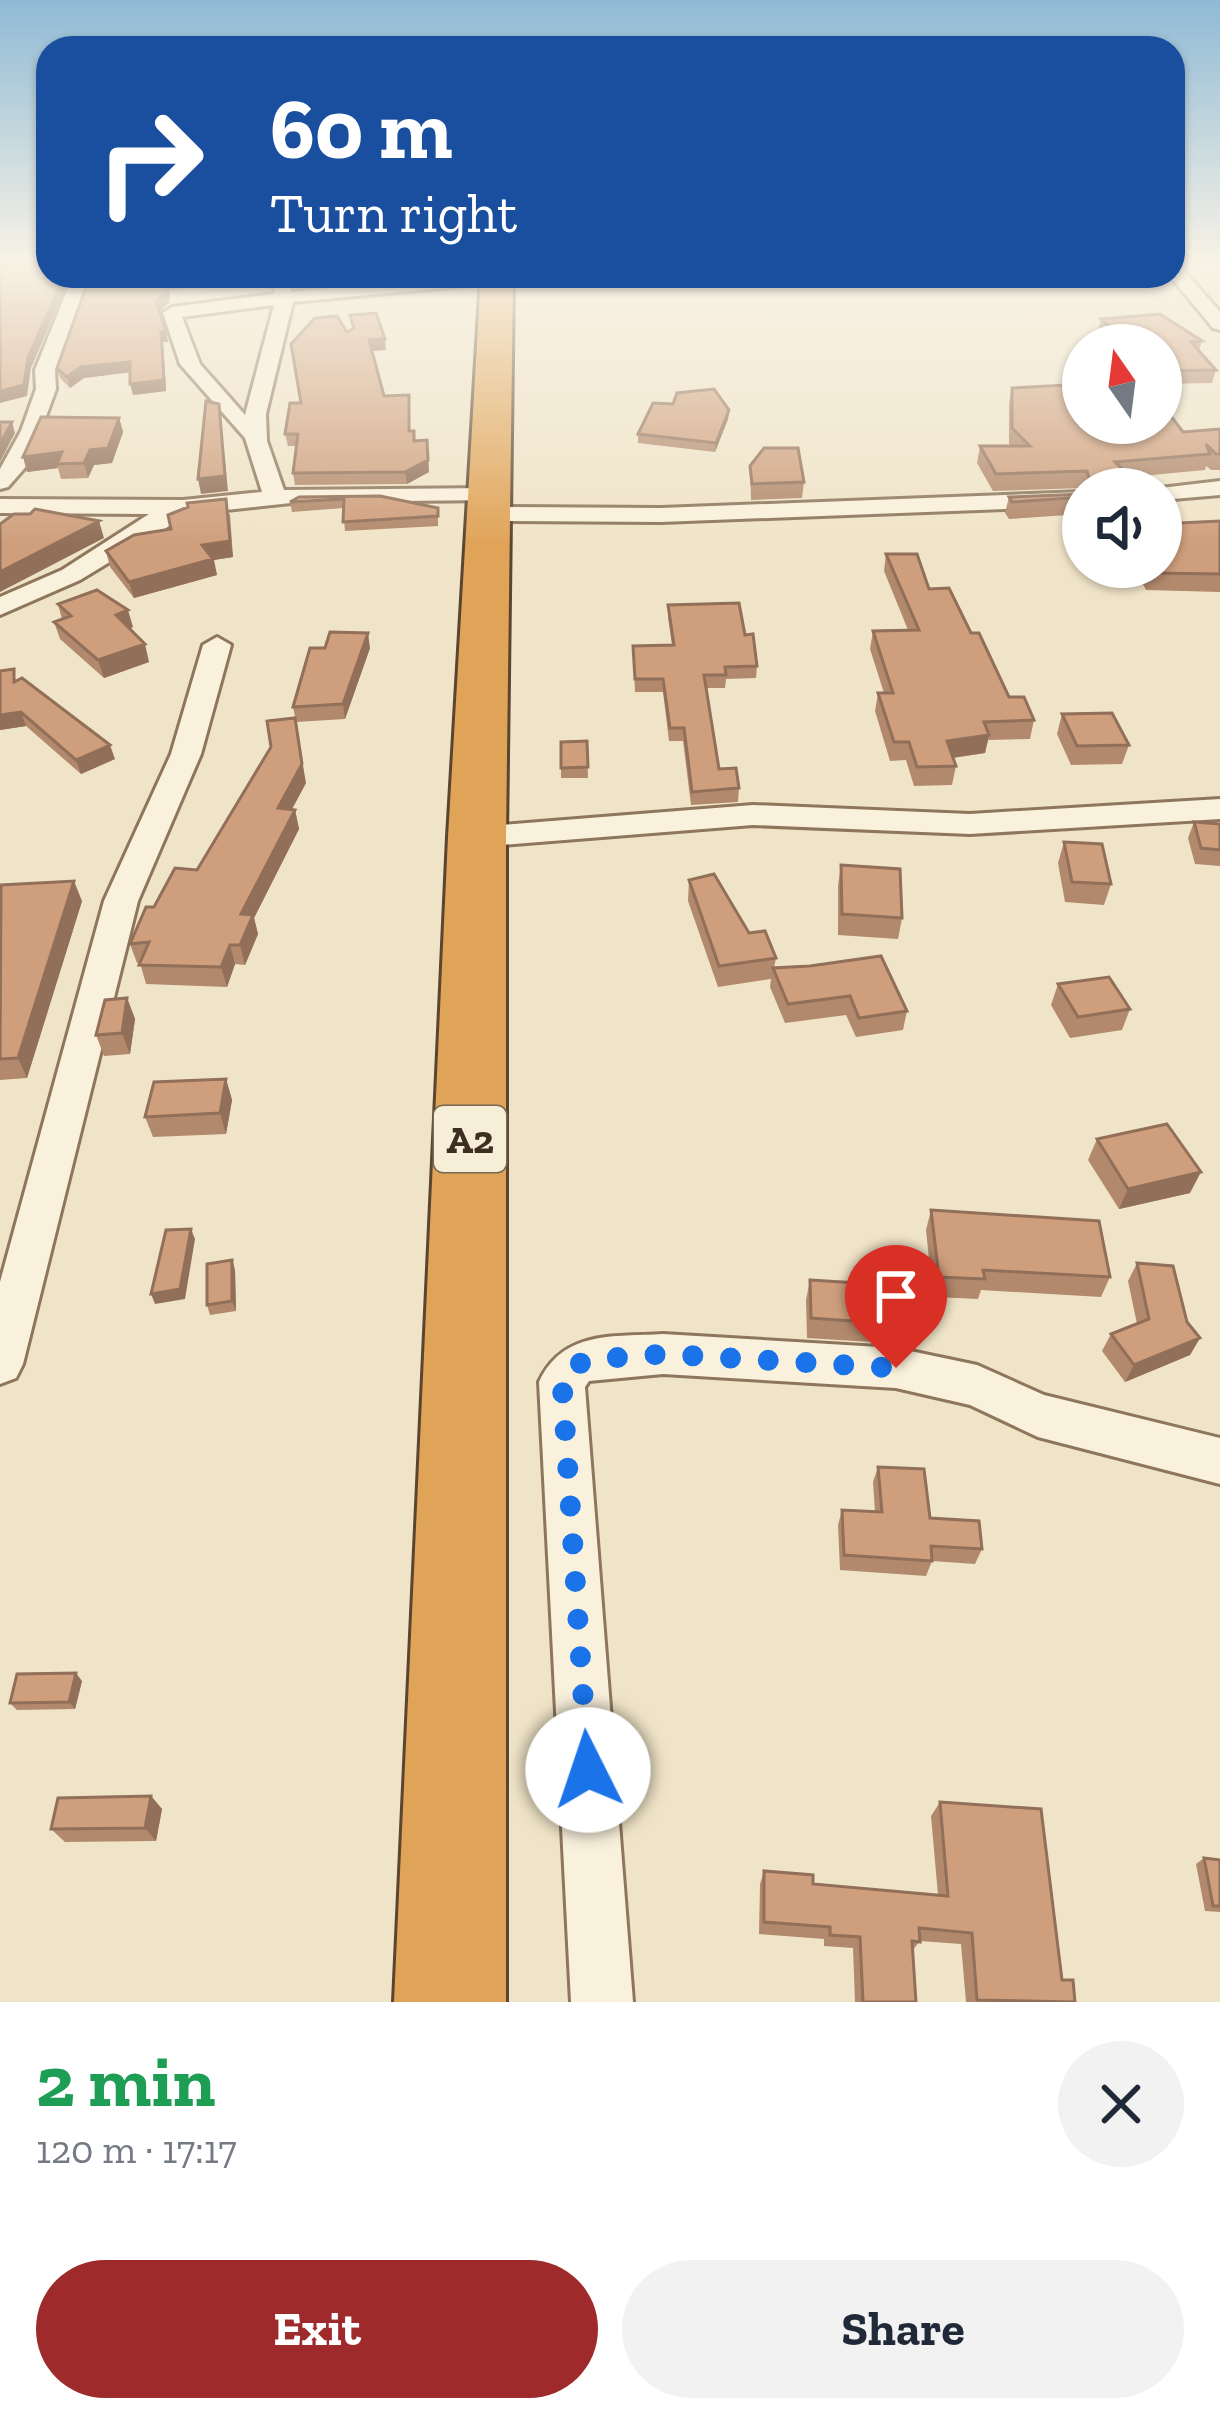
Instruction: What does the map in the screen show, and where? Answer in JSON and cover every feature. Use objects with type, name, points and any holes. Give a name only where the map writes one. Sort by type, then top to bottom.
[{"type":"highway","name":"A2","points":[[450,2002],[477,837],[495,357]]},
{"type":"street","points":[[0,482],[18,463],[32,431],[46,389],[50,357]]},
{"type":"street","points":[[190,357],[206,389],[254,435],[275,496]]},
{"type":"street","points":[[254,435],[262,385],[274,357]]},
{"type":"street","points":[[1182,491],[1220,488]]},
{"type":"street","points":[[0,506],[185,507],[256,502],[275,496],[661,515],[1062,500]]},
{"type":"street","points":[[0,607],[71,575],[164,515],[185,507]]},
{"type":"street","points":[[0,1364],[121,901],[186,754],[217,645]]},
{"type":"street","points":[[477,837],[754,815],[970,824],[1220,809]]},
{"type":"street","points":[[602,2002],[562,1382],[573,1367],[587,1360],[663,1354],[896,1368],[977,1386],[1039,1415],[1220,1461]]},
{"type":"building","points":[[0,357],[28,357],[24,385],[0,391]]},
{"type":"building","points":[[61,357],[163,357],[164,380],[130,384],[130,362],[81,367],[67,377],[57,368]]},
{"type":"building","points":[[293,357],[374,357],[384,396],[409,395],[409,431],[414,431],[414,441],[427,440],[428,460],[405,472],[293,473],[298,434],[285,434],[290,403],[301,403]]},
{"type":"building","points":[[1182,357],[1205,357],[1216,370],[1182,371]]},
{"type":"building","points":[[1062,385],[1062,444],[1182,444],[1182,431],[1220,429],[1220,454],[1206,444],[1210,454],[1115,462],[1121,468],[996,474],[980,446],[1030,446],[1012,428],[1012,388]]},
{"type":"building","points":[[714,389],[729,410],[716,443],[638,434],[653,403],[673,404],[677,393]]},
{"type":"building","points":[[206,401],[219,404],[225,476],[198,479]]},
{"type":"building","points":[[41,417],[119,418],[108,448],[90,450],[84,463],[57,464],[62,452],[23,457]]},
{"type":"building","points":[[0,422],[12,422],[0,444]]},
{"type":"building","points":[[764,448],[798,448],[804,482],[752,484],[750,466]]},
{"type":"building","points":[[1062,495],[1012,502],[1009,497]]},
{"type":"building","points":[[380,496],[438,508],[438,516],[343,522],[344,499],[290,502],[299,497]]},
{"type":"building","points":[[226,499],[230,541],[202,545],[213,559],[129,582],[106,551],[134,535],[171,529],[168,515],[188,507],[187,503]]},
{"type":"building","points":[[35,509],[99,521],[0,572],[0,524],[14,514],[30,514]]},
{"type":"building","points":[[1220,521],[1220,574],[1182,573],[1182,523]]},
{"type":"building","points":[[886,554],[917,554],[929,589],[949,588],[971,633],[979,633],[1009,697],[1024,697],[1034,720],[984,722],[989,735],[947,741],[956,766],[917,767],[909,742],[894,742],[878,693],[893,693],[873,631],[919,630]]},
{"type":"building","points":[[97,590],[128,610],[116,615],[145,644],[98,660],[54,622],[71,616],[58,604]]},
{"type":"building","points":[[739,603],[745,635],[753,634],[757,666],[725,667],[726,675],[704,675],[719,769],[736,768],[739,788],[692,792],[684,728],[670,728],[663,679],[635,679],[633,646],[674,645],[668,605]]},
{"type":"building","points":[[330,632],[368,633],[343,704],[293,707],[310,648],[325,648]]},
{"type":"building","points":[[14,669],[14,682],[22,678],[110,745],[76,760],[21,712],[0,715],[0,671]]},
{"type":"building","points":[[1112,713],[1129,745],[1077,746],[1062,714]]},
{"type":"building","points":[[295,718],[302,764],[278,808],[295,810],[241,914],[253,915],[240,945],[230,945],[221,967],[139,965],[149,942],[130,944],[146,907],[154,907],[175,868],[197,870],[271,747],[267,721]]},
{"type":"building","points":[[587,741],[588,767],[561,768],[561,742]]},
{"type":"building","points":[[1194,822],[1220,824],[1220,850],[1201,848]]},
{"type":"building","points":[[1064,842],[1102,844],[1111,884],[1072,882]]},
{"type":"building","points":[[841,865],[900,869],[902,918],[842,914]]},
{"type":"building","points":[[714,874],[749,933],[765,931],[776,958],[719,966],[689,880]]},
{"type":"building","points":[[74,881],[18,1058],[0,1059],[1,885]]},
{"type":"building","points":[[881,956],[907,1011],[859,1018],[850,996],[788,1004],[773,968],[810,966]]},
{"type":"building","points":[[1109,977],[1130,1009],[1078,1017],[1058,984]]},
{"type":"building","points":[[127,998],[122,1033],[96,1035],[105,1000]]},
{"type":"building","points":[[226,1079],[220,1113],[145,1117],[154,1082]]},
{"type":"building","points":[[1167,1124],[1201,1172],[1128,1189],[1097,1139]]},
{"type":"building","points":[[931,1210],[1099,1221],[1110,1277],[983,1270],[985,1279],[939,1277]]},
{"type":"building","points":[[191,1229],[180,1289],[151,1294],[166,1230]]},
{"type":"building","points":[[232,1260],[232,1301],[207,1305],[207,1264]]},
{"type":"building","points":[[1137,1263],[1173,1266],[1187,1322],[1200,1338],[1134,1365],[1111,1334],[1149,1319]]},
{"type":"building","points":[[810,1280],[890,1285],[893,1324],[811,1318]]},
{"type":"building","points":[[878,1467],[924,1469],[930,1518],[979,1521],[982,1549],[931,1546],[932,1561],[844,1555],[842,1510],[882,1512]]},
{"type":"building","points":[[76,1673],[69,1702],[10,1703],[17,1674]]},
{"type":"building","points":[[151,1796],[145,1828],[51,1829],[58,1798]]},
{"type":"building","points":[[940,1802],[1041,1809],[1062,1980],[1073,1980],[1075,2002],[977,2000],[972,1933],[919,1928],[920,1942],[912,1941],[916,2002],[863,2002],[860,1937],[830,1935],[830,1927],[764,1922],[764,1871],[813,1875],[813,1884],[948,1896]]},
{"type":"building","points":[[1204,1858],[1220,1860],[1220,1906],[1213,1906]]},
{"type":"route","points":[[588,1770],[562,1382],[566,1375],[587,1360],[663,1354],[896,1368]]}]
